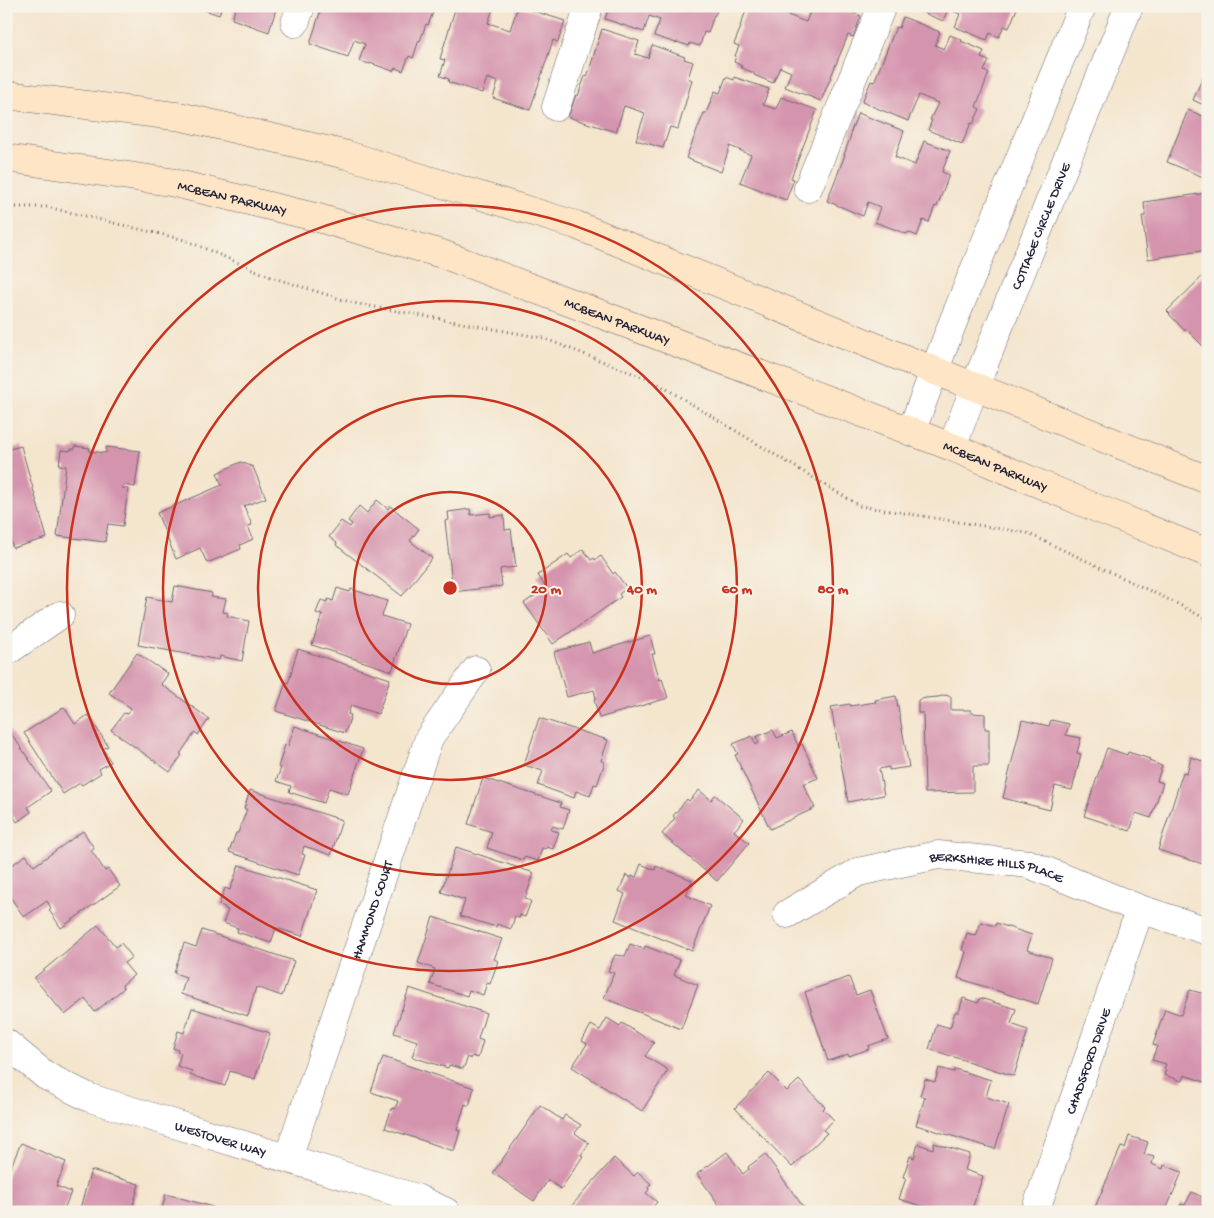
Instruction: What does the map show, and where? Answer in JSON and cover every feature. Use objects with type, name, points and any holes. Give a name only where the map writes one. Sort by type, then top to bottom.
[{"type":"main road","points":[[6,95],[183,117],[347,155],[576,225],[1208,480]]},
{"type":"main road","name":"MCBEAN PARKWAY","points":[[6,158],[170,182],[315,217],[442,254],[952,447],[1208,553]]},
{"type":"street","points":[[556,107],[589,6]]},
{"type":"street","points":[[808,188],[882,6]]},
{"type":"street","points":[[910,432],[933,370],[1082,6]]},
{"type":"street","name":"COTTAGE CIRCLE DRIVE","points":[[952,447],[974,386],[1128,6]]},
{"type":"street","points":[[6,652],[60,615]]},
{"type":"street","name":"HAMMOND COURT","points":[[288,1158],[428,738],[476,670]]},
{"type":"street","name":"BERKSHIRE HILLS PLACE","points":[[787,914],[858,872],[938,854],[1029,864],[1140,909],[1208,931]]},
{"type":"street","name":"CHADSFORD DRIVE","points":[[1035,1212],[1140,909]]},
{"type":"street","name":"WESTOVER WAY","points":[[6,1043],[46,1076],[90,1098],[416,1198],[446,1212]]},
{"type":"path","points":[[6,207],[47,207],[185,240],[271,277],[353,303],[543,338],[655,382],[860,506],[1027,533],[1208,620]]},
{"type":"building","points":[[200,6],[222,6],[219,15],[199,8]]},
{"type":"building","points":[[236,6],[277,6],[269,32],[232,19]]},
{"type":"building","points":[[322,6],[431,6],[430,9],[434,10],[419,40],[413,58],[409,56],[403,71],[395,68],[393,71],[359,61],[365,44],[354,40],[348,57],[310,44]]},
{"type":"building","points":[[456,6],[494,6],[488,23],[510,30],[518,6],[565,21],[558,42],[553,40],[530,110],[493,98],[498,82],[487,78],[482,93],[448,82],[449,79],[440,76],[445,60],[440,59]]},
{"type":"building","points":[[609,6],[719,6],[708,33],[704,32],[700,46],[690,43],[689,46],[654,36],[660,20],[649,16],[644,32],[605,19]]},
{"type":"building","points":[[748,6],[789,6],[785,14],[806,22],[812,6],[837,6],[861,16],[853,37],[848,35],[821,101],[785,87],[791,72],[780,67],[773,83],[754,75],[754,73],[734,62],[739,46],[734,44]]},
{"type":"building","points":[[908,6],[1018,6],[1009,28],[1004,26],[999,37],[990,33],[987,40],[955,27],[960,14],[948,9],[943,21]]},
{"type":"building","points":[[903,17],[940,32],[935,45],[944,49],[950,35],[984,51],[981,58],[989,61],[984,71],[989,73],[976,107],[980,109],[973,124],[971,123],[962,144],[928,130],[932,120],[930,120],[938,103],[919,95],[908,121],[862,102],[871,81],[874,82],[896,27],[899,28]]},
{"type":"building","points":[[602,29],[639,41],[635,54],[648,58],[652,45],[685,57],[684,59],[693,62],[688,78],[692,80],[678,129],[670,127],[663,148],[636,140],[645,113],[624,106],[616,132],[568,117],[585,76],[587,77]]},
{"type":"building","points":[[1208,65],[1208,107],[1193,100]]},
{"type":"building","points":[[726,77],[734,80],[734,77],[769,89],[763,105],[776,109],[781,97],[817,110],[791,178],[794,179],[786,200],[740,182],[751,155],[730,146],[721,172],[686,158],[704,113],[706,113],[715,91],[720,93]]},
{"type":"building","points":[[1188,110],[1208,118],[1208,179],[1167,162]]},
{"type":"building","points":[[858,113],[904,131],[895,157],[915,165],[924,141],[950,151],[942,172],[949,175],[937,207],[935,206],[929,222],[923,220],[917,236],[875,222],[880,207],[868,202],[863,216],[827,201],[845,155]]},
{"type":"building","points":[[1208,194],[1208,250],[1148,259],[1142,216],[1145,216],[1144,202]]},
{"type":"building","points":[[1208,271],[1208,351],[1186,329],[1185,331],[1167,311]]},
{"type":"building","points":[[21,446],[47,538],[13,548],[6,526],[6,450]]},
{"type":"building","points":[[75,446],[90,448],[89,451],[106,453],[106,447],[140,451],[135,487],[123,485],[122,488],[128,489],[123,526],[108,524],[105,542],[57,536],[66,466],[59,465],[61,450],[70,451],[75,449]]},
{"type":"building","points":[[241,462],[253,467],[266,498],[244,506],[252,525],[248,526],[253,539],[240,545],[241,549],[207,563],[200,548],[176,559],[157,513],[222,485],[217,473]]},
{"type":"building","points":[[377,500],[388,509],[390,506],[419,529],[410,541],[432,558],[402,596],[336,545],[337,543],[329,537],[341,521],[350,527],[352,524],[348,521],[359,506],[367,513]]},
{"type":"building","points":[[470,509],[471,515],[490,513],[490,517],[504,515],[505,530],[511,529],[516,567],[500,569],[502,586],[453,592],[445,521],[449,520],[448,512]]},
{"type":"building","points":[[583,549],[591,560],[601,556],[613,574],[615,572],[627,588],[619,594],[621,597],[553,644],[524,603],[546,588],[538,575],[568,554],[571,558]]},
{"type":"building","points":[[175,586],[212,593],[211,597],[226,599],[223,612],[228,613],[227,616],[249,621],[242,661],[220,656],[219,660],[138,645],[147,597],[172,602]]},
{"type":"building","points":[[337,588],[350,592],[351,589],[387,601],[382,616],[407,624],[392,671],[312,645],[322,615],[316,613],[321,600],[327,602],[328,599],[333,601]]},
{"type":"building","points":[[650,636],[655,654],[652,654],[668,698],[599,718],[594,699],[596,698],[594,690],[567,697],[554,652],[589,642],[592,653]]},
{"type":"building","points":[[298,649],[390,679],[378,714],[351,705],[348,714],[351,715],[345,733],[276,711],[286,682],[288,683]]},
{"type":"building","points":[[137,653],[168,674],[161,684],[209,719],[198,735],[195,732],[170,772],[111,730],[124,713],[127,714],[131,708],[109,693]]},
{"type":"building","points":[[946,695],[951,697],[951,710],[971,710],[971,713],[985,714],[985,729],[989,729],[989,766],[973,766],[973,792],[925,793],[923,713],[918,713],[918,700]]},
{"type":"building","points":[[896,696],[909,767],[889,770],[889,767],[879,769],[884,795],[848,802],[831,707],[876,702],[875,700]]},
{"type":"building","points":[[64,707],[75,724],[88,715],[108,746],[103,749],[111,762],[99,769],[101,773],[63,794],[24,733]]},
{"type":"building","points":[[539,718],[608,740],[601,761],[605,762],[597,785],[594,784],[590,796],[576,791],[574,798],[538,785],[543,771],[524,765]]},
{"type":"building","points":[[1022,720],[1049,726],[1051,720],[1069,724],[1066,735],[1081,738],[1077,753],[1081,754],[1072,790],[1055,786],[1050,810],[1003,798]]},
{"type":"building","points":[[6,726],[51,791],[28,807],[31,812],[17,822],[10,814],[6,816]]},
{"type":"building","points":[[295,726],[363,749],[348,794],[329,788],[324,803],[289,792],[291,786],[276,781],[281,768],[278,767],[285,745],[288,746]]},
{"type":"building","points":[[773,730],[777,738],[792,732],[798,746],[802,744],[818,778],[803,784],[815,808],[770,829],[735,755],[738,754],[733,744],[752,736],[756,745],[759,743],[756,737]]},
{"type":"building","points":[[1107,748],[1127,755],[1128,752],[1150,759],[1149,761],[1162,766],[1157,781],[1163,783],[1151,818],[1136,813],[1130,831],[1084,816]]},
{"type":"building","points":[[1191,757],[1208,763],[1208,851],[1203,864],[1158,850],[1183,772],[1187,773]]},
{"type":"building","points":[[483,778],[561,803],[560,807],[569,810],[563,829],[553,826],[551,830],[559,832],[553,849],[542,848],[538,861],[524,857],[523,860],[487,848],[492,832],[468,824]]},
{"type":"building","points":[[250,790],[342,820],[331,855],[304,846],[302,854],[305,855],[298,875],[229,852],[247,809],[244,809]]},
{"type":"building","points":[[699,790],[711,800],[715,795],[744,819],[734,831],[749,843],[717,881],[662,834],[675,818],[673,816],[687,799],[689,801]]},
{"type":"building","points":[[83,831],[94,848],[91,850],[105,871],[108,869],[120,886],[61,928],[49,910],[51,908],[47,901],[24,917],[6,891],[6,869],[26,855],[34,866]]},
{"type":"building","points":[[456,847],[534,873],[525,899],[531,901],[525,917],[520,915],[519,918],[515,916],[511,929],[497,924],[496,927],[460,916],[465,900],[441,892]]},
{"type":"building","points":[[641,864],[655,870],[656,866],[692,880],[686,895],[710,906],[692,951],[615,920],[625,894],[619,891],[626,875],[631,878],[632,876],[636,877]]},
{"type":"building","points":[[239,865],[317,890],[302,936],[276,928],[271,943],[237,932],[238,928],[223,923],[228,910],[219,905],[225,888],[230,890]]},
{"type":"building","points":[[433,917],[502,939],[494,959],[498,961],[490,984],[487,983],[483,995],[469,990],[467,996],[430,984],[435,969],[418,963]]},
{"type":"building","points":[[981,922],[995,926],[996,923],[1032,935],[1027,950],[1052,958],[1038,1004],[958,978],[966,952],[962,950],[967,933],[976,936]]},
{"type":"building","points":[[98,925],[116,947],[121,943],[132,957],[124,963],[134,975],[122,985],[124,988],[95,1012],[85,999],[65,1015],[34,978]]},
{"type":"building","points":[[202,930],[294,961],[282,996],[256,987],[248,1016],[181,994],[186,977],[174,973],[184,943],[196,947]]},
{"type":"building","points":[[630,944],[644,949],[645,946],[680,960],[674,975],[698,985],[681,1029],[604,998],[614,973],[608,971],[615,955],[625,956]]},
{"type":"building","points":[[849,977],[856,995],[870,990],[888,1039],[868,1046],[869,1049],[828,1061],[805,992]]},
{"type":"building","points":[[409,988],[486,1013],[478,1039],[483,1041],[478,1058],[472,1056],[471,1059],[468,1057],[463,1069],[449,1065],[448,1068],[412,1057],[417,1041],[394,1033]]},
{"type":"building","points":[[1190,990],[1208,995],[1208,1083],[1184,1075],[1182,1081],[1164,1075],[1166,1064],[1152,1060],[1157,1046],[1153,1045],[1165,1009],[1181,1015]]},
{"type":"building","points":[[963,998],[978,1003],[980,998],[1016,1009],[1011,1024],[1028,1030],[1014,1076],[929,1049],[937,1024],[950,1028],[955,1012],[959,1012]]},
{"type":"building","points":[[192,1008],[270,1033],[255,1079],[230,1071],[225,1086],[190,1075],[192,1071],[177,1066],[181,1053],[173,1048],[178,1031],[184,1033]]},
{"type":"building","points":[[607,1018],[620,1026],[622,1023],[654,1043],[645,1056],[668,1070],[642,1111],[572,1067],[587,1044],[582,1041],[591,1025],[600,1030]]},
{"type":"building","points":[[383,1057],[474,1088],[469,1106],[465,1104],[457,1130],[460,1131],[454,1151],[385,1128],[392,1108],[395,1109],[398,1101],[371,1092]]},
{"type":"building","points":[[939,1068],[954,1072],[955,1069],[991,1080],[986,1097],[1009,1104],[995,1149],[916,1125],[925,1097],[920,1096],[925,1079],[935,1082]]},
{"type":"building","points":[[769,1073],[787,1091],[799,1080],[825,1107],[823,1109],[834,1120],[823,1130],[827,1133],[792,1167],[735,1108]]},
{"type":"building","points":[[540,1105],[562,1120],[565,1115],[581,1125],[575,1133],[589,1143],[581,1155],[583,1156],[561,1189],[548,1180],[534,1201],[493,1173]]},
{"type":"building","points":[[1129,1136],[1148,1142],[1144,1154],[1154,1157],[1152,1164],[1163,1169],[1164,1165],[1182,1172],[1165,1212],[1093,1212],[1121,1147],[1125,1148]]},
{"type":"building","points":[[21,1143],[66,1162],[56,1186],[71,1192],[63,1212],[6,1212],[6,1178]]},
{"type":"building","points":[[934,1143],[970,1154],[965,1170],[983,1176],[971,1212],[941,1212],[899,1199],[906,1178],[903,1177],[910,1156],[914,1158],[918,1144],[933,1149]]},
{"type":"building","points":[[727,1152],[743,1174],[749,1169],[748,1167],[765,1154],[807,1212],[724,1212],[697,1174]]},
{"type":"building","points":[[614,1158],[634,1176],[638,1172],[651,1184],[646,1193],[657,1202],[649,1212],[566,1212]]},
{"type":"building","points":[[91,1170],[139,1184],[132,1209],[138,1212],[79,1212]]},
{"type":"building","points":[[1192,1192],[1204,1198],[1205,1194],[1208,1195],[1208,1212],[1178,1212],[1181,1204],[1185,1205]]},
{"type":"building","points":[[166,1194],[213,1207],[212,1212],[161,1212]]}]
